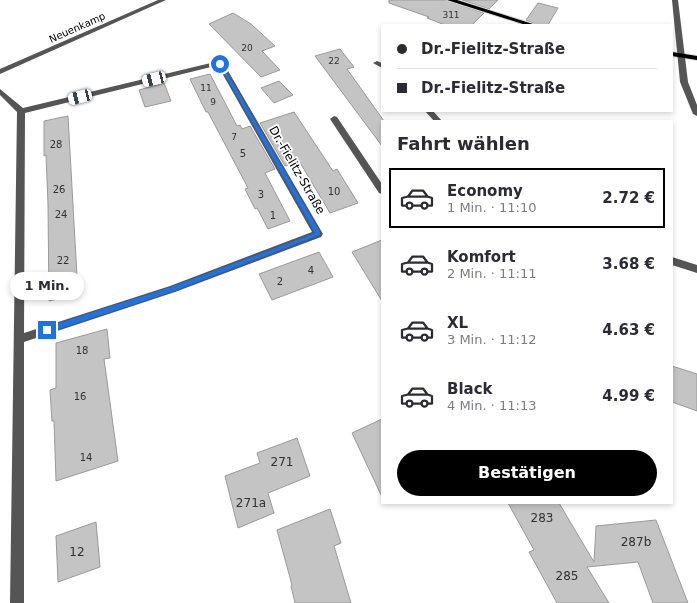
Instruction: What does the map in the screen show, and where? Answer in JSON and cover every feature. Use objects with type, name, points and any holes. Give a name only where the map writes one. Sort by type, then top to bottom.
[{"type":"main road","points":[[450,0],[530,24]]},
{"type":"main road","points":[[673,54],[697,58]]},
{"type":"street","name":"Neuenkamp","points":[[0,72],[163,0]]},
{"type":"street","points":[[675,0],[684,82],[697,114]]},
{"type":"street","name":"Dr.-Fielitz-Straße","points":[[19,339],[172,289],[318,234],[220,64],[214,64],[21,112]]},
{"type":"street","points":[[0,91],[21,112],[17,603]]},
{"type":"street","points":[[430,112],[437,120]]},
{"type":"street","points":[[334,119],[381,190]]},
{"type":"street","points":[[673,261],[697,269]]},
{"type":"building","points":[[389,0],[446,0],[484,13],[473,24],[442,24],[427,18],[429,17],[389,3]]},
{"type":"building","points":[[462,0],[498,0],[489,9]]},
{"type":"building","points":[[538,3],[558,8],[549,24],[535,24],[526,20]]},
{"type":"building","points":[[233,13],[251,24],[275,46],[262,51],[280,70],[261,77],[209,24]]},
{"type":"building","points":[[340,49],[354,67],[347,69],[383,120],[381,120],[381,145],[315,56]]},
{"type":"building","points":[[210,74],[237,126],[240,125],[242,129],[250,126],[275,169],[265,173],[290,221],[268,229],[257,208],[255,209],[245,189],[248,188],[208,112],[206,112],[190,79]]},
{"type":"building","points":[[279,81],[293,95],[274,103],[261,88]]},
{"type":"building","points":[[164,83],[171,101],[145,107],[139,90]]},
{"type":"building","points":[[294,112],[333,171],[337,169],[358,203],[330,213],[299,161],[285,166],[260,123]]},
{"type":"building","points":[[68,116],[78,294],[49,301],[48,204],[46,155],[44,156],[44,121]]},
{"type":"building","points":[[381,240],[381,299],[352,252]]},
{"type":"building","points":[[319,252],[333,277],[272,300],[259,274]]},
{"type":"building","points":[[107,329],[110,358],[104,359],[118,461],[56,481],[54,421],[52,421],[50,390],[56,388],[56,343]]},
{"type":"building","points":[[673,366],[697,374],[697,411],[673,402]]},
{"type":"building","points":[[381,419],[381,495],[352,433]]},
{"type":"building","points":[[297,438],[310,476],[268,493],[274,513],[238,528],[225,476],[260,463],[257,453]]},
{"type":"building","points":[[509,504],[560,504],[594,562],[596,526],[656,520],[688,603],[653,603],[638,562],[587,567],[609,603],[557,603],[529,552],[534,550]]},
{"type":"building","points":[[330,509],[341,543],[334,546],[351,603],[295,603],[292,585],[277,530]]},
{"type":"building","points":[[96,522],[100,567],[58,582],[56,536]]},
{"type":"route","points":[[47,330],[172,289],[318,234],[224,68],[220,64]]}]
